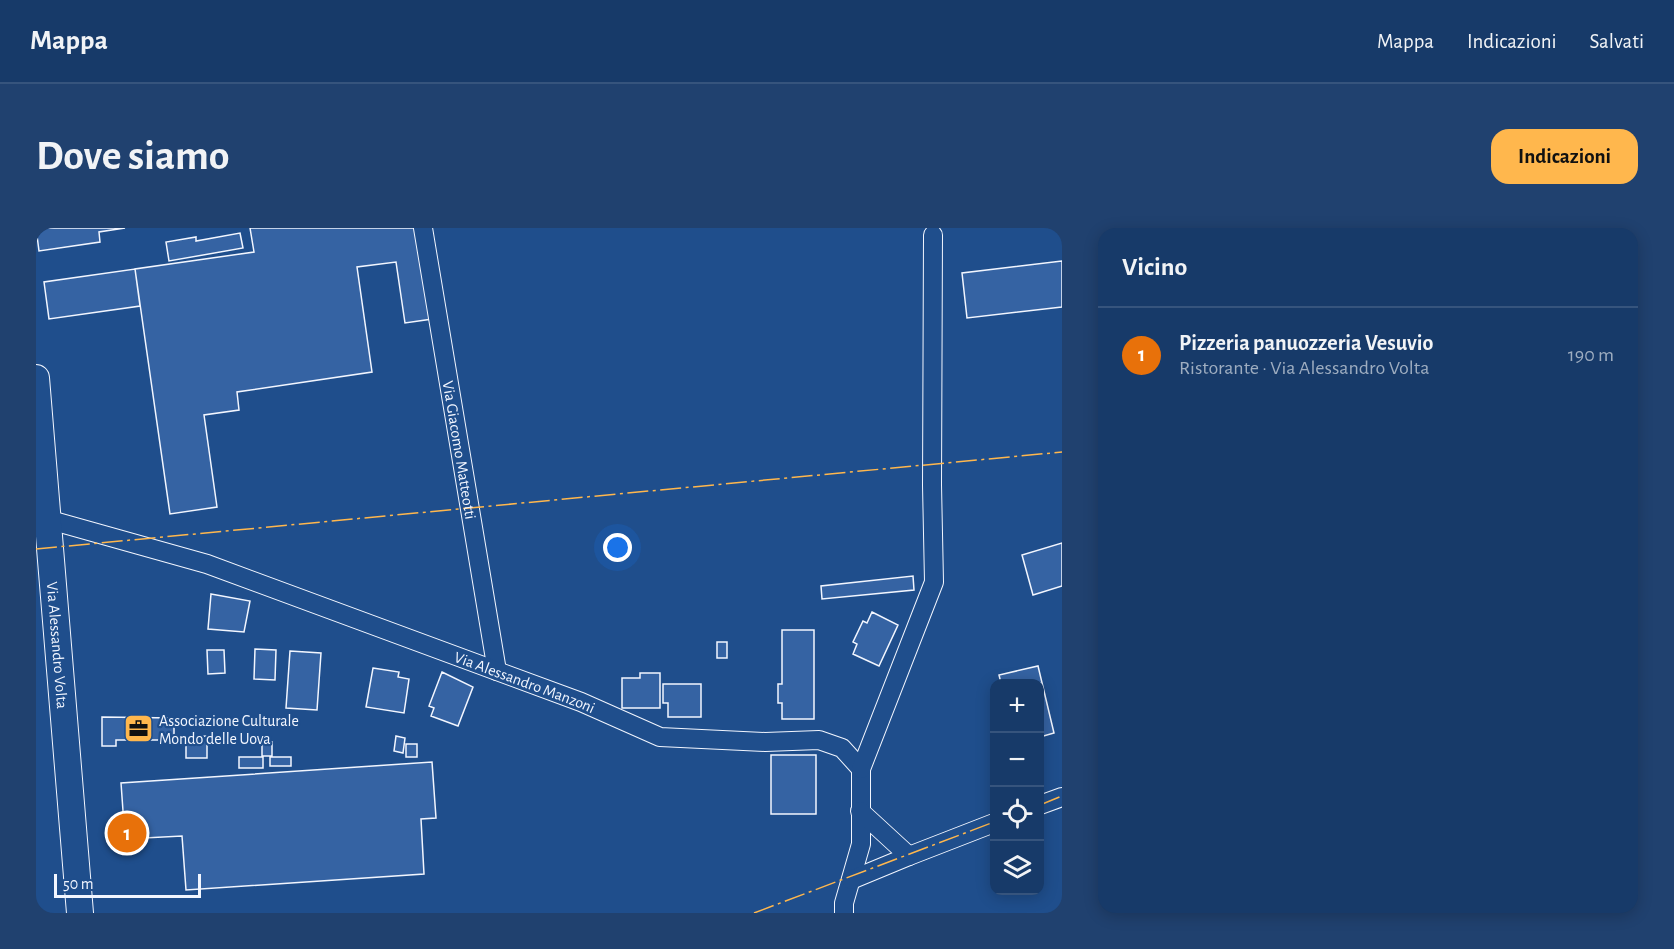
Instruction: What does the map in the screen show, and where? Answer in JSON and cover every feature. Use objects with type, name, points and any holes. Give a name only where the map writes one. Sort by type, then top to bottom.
[{"type":"street","name":"Via Giacomo Matteotti","points":[[423,228],[497,671]]},
{"type":"street","points":[[844,913],[861,844],[861,769],[934,582],[933,235]]},
{"type":"street","name":"Via Alessandro Volta","points":[[36,378],[50,520],[80,913]]},
{"type":"street","name":"Via Alessandro Manzoni","points":[[50,520],[207,564],[581,702],[660,737],[765,742],[819,740],[842,748],[861,769]]},
{"type":"street","points":[[1044,804],[1062,797]]},
{"type":"street","points":[[860,811],[909,856]]},
{"type":"street","points":[[851,880],[990,825]]},
{"type":"building","points":[[36,228],[125,228],[99,232],[100,242],[39,251]]},
{"type":"building","points":[[250,228],[419,228],[432,319],[405,323],[396,262],[357,267],[372,372],[237,392],[239,410],[204,415],[217,507],[170,514],[135,269],[254,252]]},
{"type":"building","points":[[240,233],[243,248],[169,261],[166,242],[196,237],[196,241]]},
{"type":"building","points":[[1062,261],[1062,307],[967,318],[962,273]]},
{"type":"building","points":[[135,269],[140,306],[49,319],[44,282]]},
{"type":"building","points":[[1062,543],[1062,586],[1033,595],[1022,555]]},
{"type":"building","points":[[913,576],[914,590],[822,599],[821,586]]},
{"type":"building","points":[[211,594],[250,601],[244,632],[208,629]]},
{"type":"building","points":[[872,612],[898,625],[879,666],[853,654],[857,644],[853,642],[863,621],[867,623]]},
{"type":"building","points":[[782,630],[814,630],[814,719],[782,719],[782,703],[778,703],[778,684],[782,684]]},
{"type":"building","points":[[717,642],[727,642],[727,658],[717,658]]},
{"type":"building","points":[[255,649],[276,650],[275,680],[254,679]]},
{"type":"building","points":[[207,650],[224,650],[225,673],[208,674]]},
{"type":"building","points":[[290,651],[321,653],[317,710],[286,708]]},
{"type":"building","points":[[1038,666],[1041,679],[1000,679],[999,675]]},
{"type":"building","points":[[373,668],[399,672],[398,677],[409,679],[404,713],[366,707]]},
{"type":"building","points":[[442,672],[473,687],[458,726],[431,716],[434,708],[429,706]]},
{"type":"building","points":[[640,673],[660,673],[660,708],[622,708],[622,678],[640,678]]},
{"type":"building","points":[[663,684],[701,684],[701,717],[668,717],[668,703],[663,703]]},
{"type":"building","points":[[1044,691],[1054,733],[1044,736]]},
{"type":"building","name":"Associazione Culturale Mondo delle Uova","points":[[102,717],[174,718],[174,740],[116,740],[116,746],[102,746]]},
{"type":"building","points":[[207,736],[207,758],[186,758],[186,737]]},
{"type":"building","points":[[396,736],[405,738],[403,753],[394,751]]},
{"type":"building","points":[[262,742],[272,742],[272,756],[262,756]]},
{"type":"building","points":[[406,744],[417,744],[417,757],[406,757]]},
{"type":"building","points":[[771,755],[816,755],[816,814],[771,814]]},
{"type":"building","points":[[239,757],[263,757],[263,768],[239,768]]},
{"type":"building","points":[[270,757],[291,757],[291,766],[270,766]]},
{"type":"building","points":[[432,762],[436,818],[421,819],[424,874],[186,890],[182,836],[125,839],[121,783]]},
{"type":"power","points":[[36,549],[1062,452]]},
{"type":"power","points":[[1044,803],[1062,796]]},
{"type":"power","points":[[754,913],[990,824]]},
{"type":"place","name":"Associazione Culturale Mondo delle Uova","points":[[138,729]]},
{"type":"place","name":"Pizzeria panuozzeria Vesuvio","points":[[127,833]]}]
